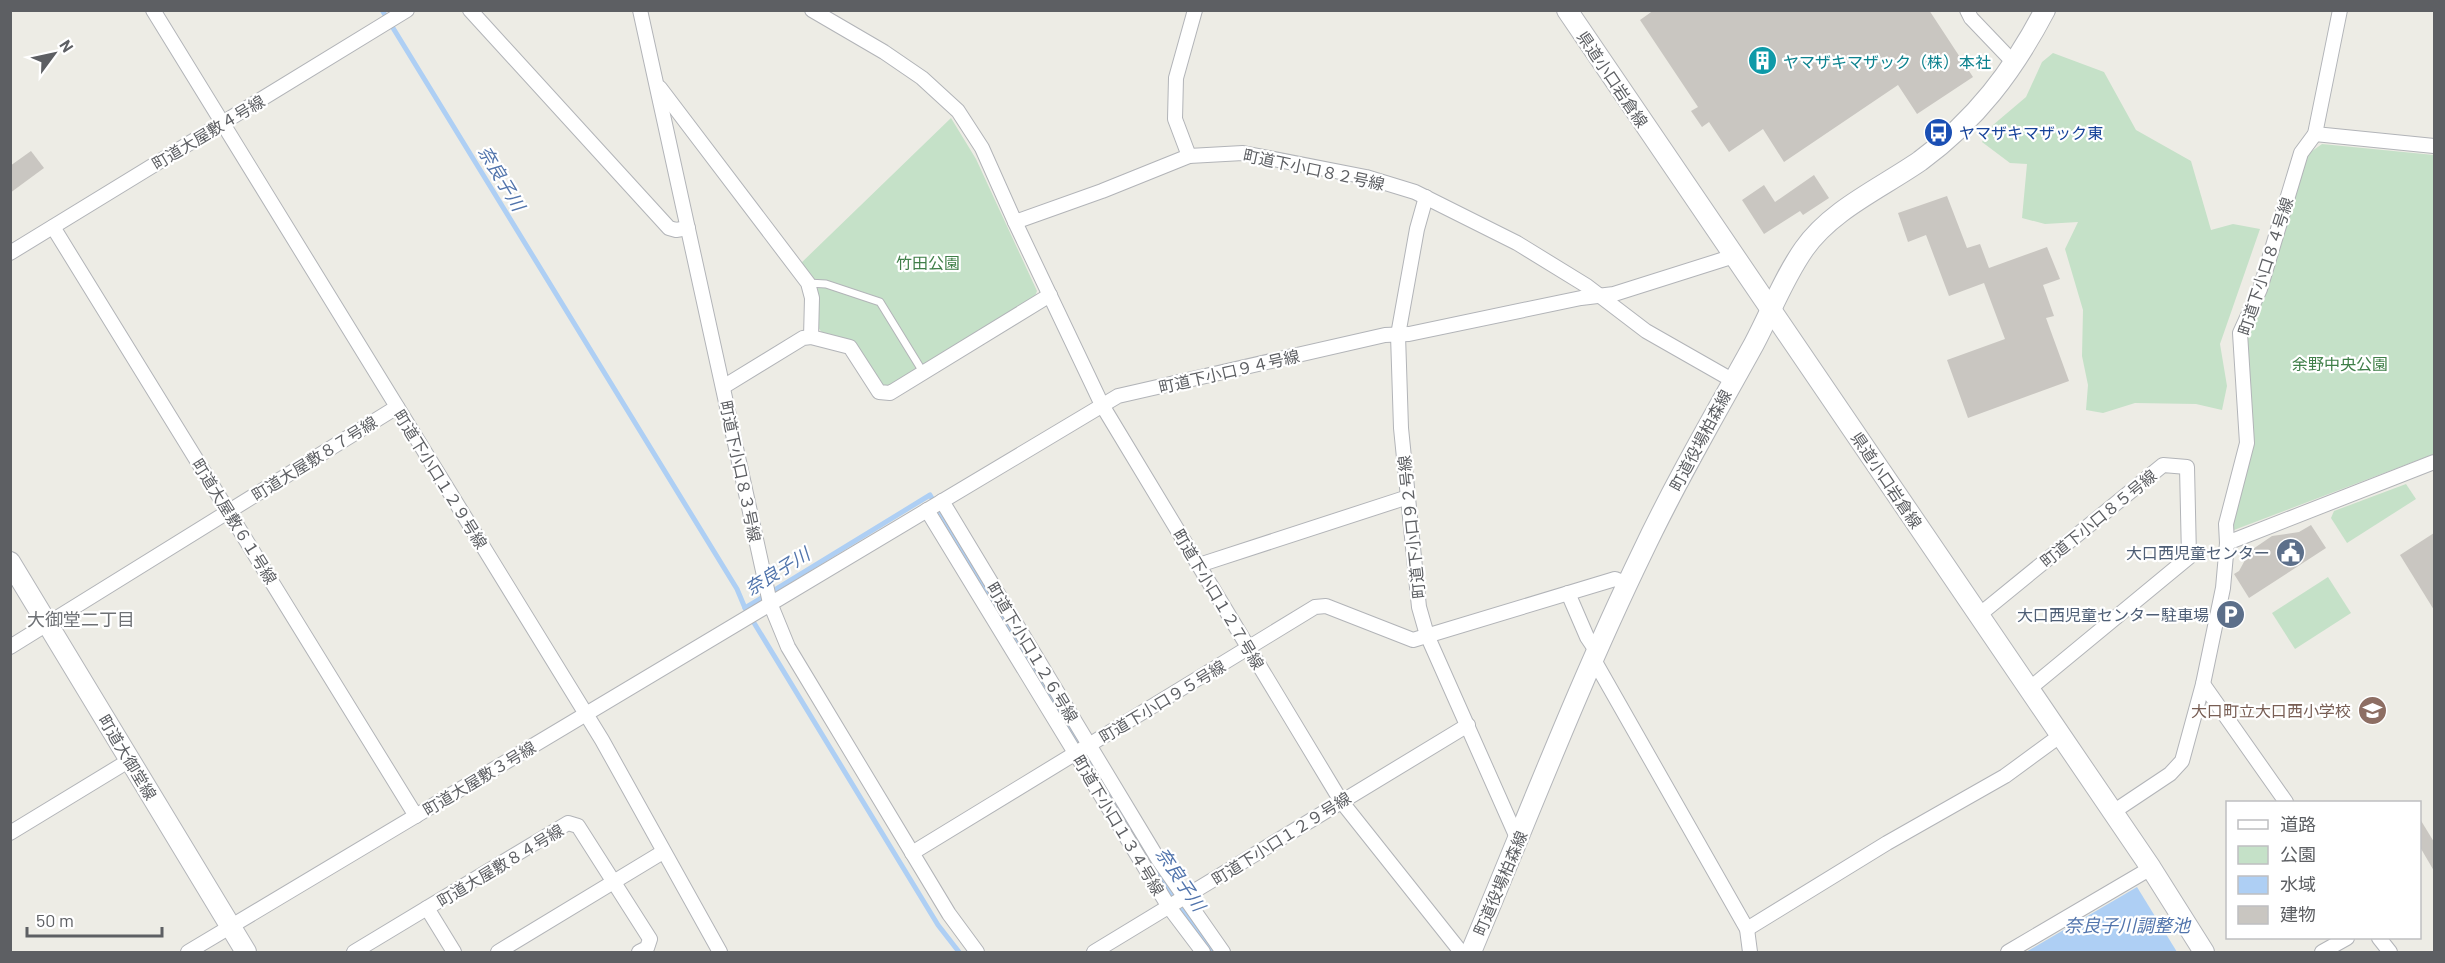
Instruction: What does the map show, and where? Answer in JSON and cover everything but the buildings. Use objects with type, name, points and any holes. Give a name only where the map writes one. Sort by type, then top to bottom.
[{"type":"street","name":"町道下小口１２９号線","points":[[153,10],[585,714],[720,952]]},
{"type":"street","name":"町道大屋敷４号線","points":[[10,253],[407,10]]},
{"type":"street","points":[[470,10],[669,228],[676,230],[688,228]]},
{"type":"street","name":"町道下小口８３号線","points":[[640,10],[770,603],[788,647],[949,914],[977,952]]},
{"type":"street","points":[[812,10],[884,52],[922,78],[958,111],[982,148],[1015,222]]},
{"type":"street","points":[[1190,156],[1175,119],[1176,78],[1195,10]]},
{"type":"street","name":"県道小口岩倉線","points":[[1567,10],[2114,813],[2204,952]]},
{"type":"street","points":[[1967,10],[1971,18],[2015,64]]},
{"type":"street","name":"町道役場柏森線","points":[[1471,952],[1627,584],[1732,380],[1754,344],[1788,271],[1816,234],[1832,220],[1918,161],[1945,140],[1983,103],[2015,64],[2045,10]]},
{"type":"street","name":"町道下小口８４号線","points":[[2114,813],[2178,767],[2182,761],[2203,684],[2223,588],[2227,543],[2226,524],[2247,443],[2240,333],[2260,289],[2301,153],[2315,134],[2340,10]]},
{"type":"street","points":[[657,84],[808,283],[812,298],[811,338]]},
{"type":"street","points":[[2315,134],[2434,146]]},
{"type":"street","name":"町道下小口８２号線","points":[[1015,222],[1190,156],[1244,153],[1365,177],[1426,197],[1517,243],[1600,296],[1646,331],[1732,380]]},
{"type":"street","name":"町道下小口９２号線","points":[[1426,197],[1417,229],[1398,335],[1401,428],[1419,607],[1427,635],[1518,840]]},
{"type":"street","name":"町道下小口１２７号線","points":[[1015,222],[1102,405],[1341,801],[1461,952]]},
{"type":"street","name":"町道大屋敷６１号線","points":[[53,227],[416,816]]},
{"type":"street","name":"町道下小口９４号線","points":[[770,603],[1118,396],[1374,338],[1614,294],[1734,256]]},
{"type":"street","points":[[723,387],[803,338],[811,338],[850,347],[879,392],[890,393],[1050,295]]},
{"type":"street","name":"町道大屋敷８７号線","points":[[10,648],[397,407]]},
{"type":"street","points":[[2227,543],[2434,462]]},
{"type":"street","name":"町道下小口８５号線","points":[[1979,615],[2163,465],[2187,467],[2189,557],[2029,688]]},
{"type":"street","points":[[1199,565],[1408,497]]},
{"type":"street","name":"町道下小口１２６号線","points":[[942,501],[1184,898],[1223,952]]},
{"type":"street","name":"町道下小口１３４号線","points":[[927,510],[1169,907],[1203,952]]},
{"type":"street","name":"町道大御堂線","points":[[10,562],[246,952]]},
{"type":"street","name":"町道下小口９５号線","points":[[912,853],[1315,607],[1326,606],[1413,640],[1615,579],[1627,584]]},
{"type":"street","points":[[1568,592],[1595,656],[1747,929],[1750,952]]},
{"type":"street","name":"町道大屋敷３号線","points":[[188,952],[770,603]]},
{"type":"street","points":[[2203,684],[2285,801]]},
{"type":"street","name":"町道下小口１２９号線","points":[[1095,952],[1468,725]]},
{"type":"street","points":[[1747,929],[1887,843],[2005,776],[2061,735]]},
{"type":"street","points":[[10,833],[130,760]]},
{"type":"street","name":"町道大屋敷８４号線","points":[[354,952],[568,823],[578,826],[650,939],[646,948],[639,952]]},
{"type":"street","points":[[498,952],[663,852]]},
{"type":"street","points":[[2008,952],[2151,868]]},
{"type":"street","points":[[427,909],[454,952]]},
{"type":"street","points":[[2322,952],[2345,939]]},
{"type":"street","points":[[2380,939],[2390,952]]},
{"type":"lane","points":[[808,283],[826,284],[880,302],[923,372]]},
{"type":"green space","points":[[2053,53],[2104,72],[2136,130],[2191,161],[2211,230],[2233,224],[2260,229],[2220,344],[2227,386],[2222,410],[2196,404],[2135,403],[2103,413],[2086,410],[2088,385],[2082,356],[2083,310],[2065,249],[2078,222],[2045,224],[2022,218],[2027,164],[2010,163],[1982,142],[1993,125],[2026,97],[2042,62]]},
{"type":"green space","name":"竹田公園","points":[[951,118],[976,159],[1037,291],[1034,299],[888,386],[879,384],[853,343],[824,335],[816,325],[799,265]]},
{"type":"green space","name":"余野中央公園","points":[[2322,144],[2434,155],[2434,454],[2234,530],[2228,526],[2250,444],[2243,334],[2305,156]]},
{"type":"green space","points":[[2406,484],[2416,499],[2347,543],[2331,518],[2334,511]]},
{"type":"green space","points":[[2328,577],[2351,613],[2295,649],[2272,613]]},
{"type":"water","name":"奈良子川調整池","points":[[2137,887],[2177,952],[2026,952]]},
{"type":"waterway","name":"奈良子川","points":[[382,10],[737,589],[745,608],[938,925],[959,952]]},
{"type":"waterway","name":"奈良子川","points":[[745,608],[930,495],[1170,892],[1214,952]]},
{"type":"place","name":"ヤマザキマザック（株）本社","points":[[1762,61]]},
{"type":"place","name":"ヤマザキマザック東","points":[[1938,132]]},
{"type":"place","name":"大口西児童センター","points":[[2291,552]]},
{"type":"place","name":"大口西児童センター駐車場","points":[[2230,614]]},
{"type":"place","name":"大口町立大口西小学校","points":[[2372,710]]},
{"type":"district","name":"大御堂二丁目","points":[[81,619]]}]
